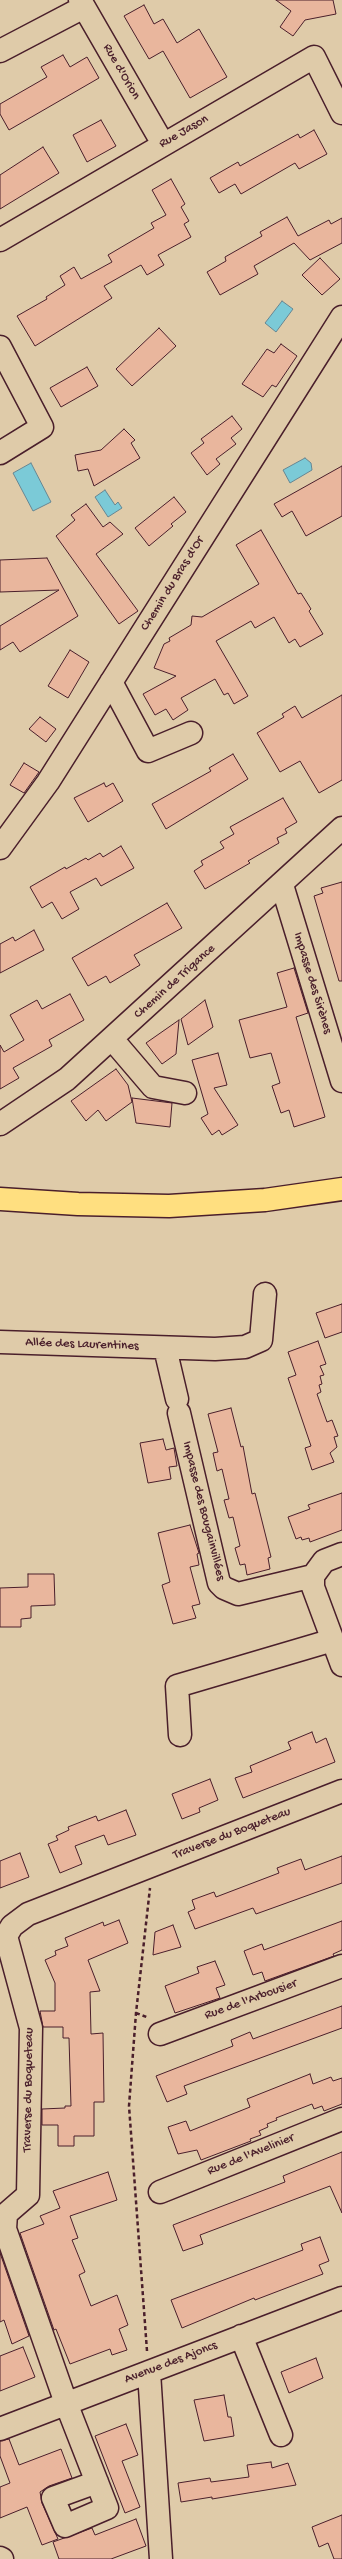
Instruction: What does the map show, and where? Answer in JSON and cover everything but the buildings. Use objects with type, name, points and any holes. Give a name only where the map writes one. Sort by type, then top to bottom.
[{"type":"main road","points":[[0,1199],[78,1204],[169,1206],[265,1200],[342,1189]]},
{"type":"street","points":[[0,51],[82,4]]},
{"type":"street","name":"Rue d'Orion","points":[[82,4],[163,144]]},
{"type":"street","name":"Rue Jason","points":[[0,240],[314,57],[342,113]]},
{"type":"street","name":"Chemin du Bras d'Or","points":[[0,848],[48,782],[342,317]]},
{"type":"street","points":[[0,347],[42,427],[0,453]]},
{"type":"street","points":[[111,682],[148,751],[191,733]]},
{"type":"street","name":"Chemin de Trigance","points":[[0,1124],[67,1079],[282,885],[342,828]]},
{"type":"street","name":"Impasse des Sirènes","points":[[282,885],[342,1081]]},
{"type":"street","points":[[112,1038],[153,1087],[185,1093]]},
{"type":"street","name":"Allée des Laurentines","points":[[0,1342],[215,1350],[245,1346],[261,1340],[265,1294]]},
{"type":"street","name":"Impasse des Bougainvillées","points":[[165,1348],[219,1583],[224,1588],[238,1594],[313,1576]]},
{"type":"street","points":[[342,1554],[324,1561],[313,1576],[313,1588],[342,1665]]},
{"type":"street","points":[[180,1734],[177,1686],[333,1640]]},
{"type":"street","name":"Traverse du Boqueteau","points":[[66,2404],[5,2229],[6,2214],[28,2195],[31,2028],[6,1936],[12,1926],[28,1914],[342,1791]]},
{"type":"street","name":"Rue de l'Arbousier","points":[[160,2034],[342,1966]]},
{"type":"street","name":"Rue de l'Avelinier","points":[[160,2192],[342,2119]]},
{"type":"street","name":"Avenue des Ajoncs","points":[[0,2429],[342,2298]]},
{"type":"street","points":[[241,2336],[281,2435]]},
{"type":"street","points":[[148,2372],[161,2559]]},
{"type":"street","points":[[66,2404],[97,2482]]},
{"type":"path","points":[[148,2372],[129,2106],[136,2014],[152,1865]]},
{"type":"water","points":[[282,301],[293,309],[276,332],[265,323]]},
{"type":"water","points":[[305,458],[311,463],[312,470],[290,483],[283,470]]},
{"type":"water","points":[[31,463],[51,502],[33,511],[13,473]]},
{"type":"water","points":[[105,490],[115,505],[118,502],[122,508],[108,517],[95,497]]}]
